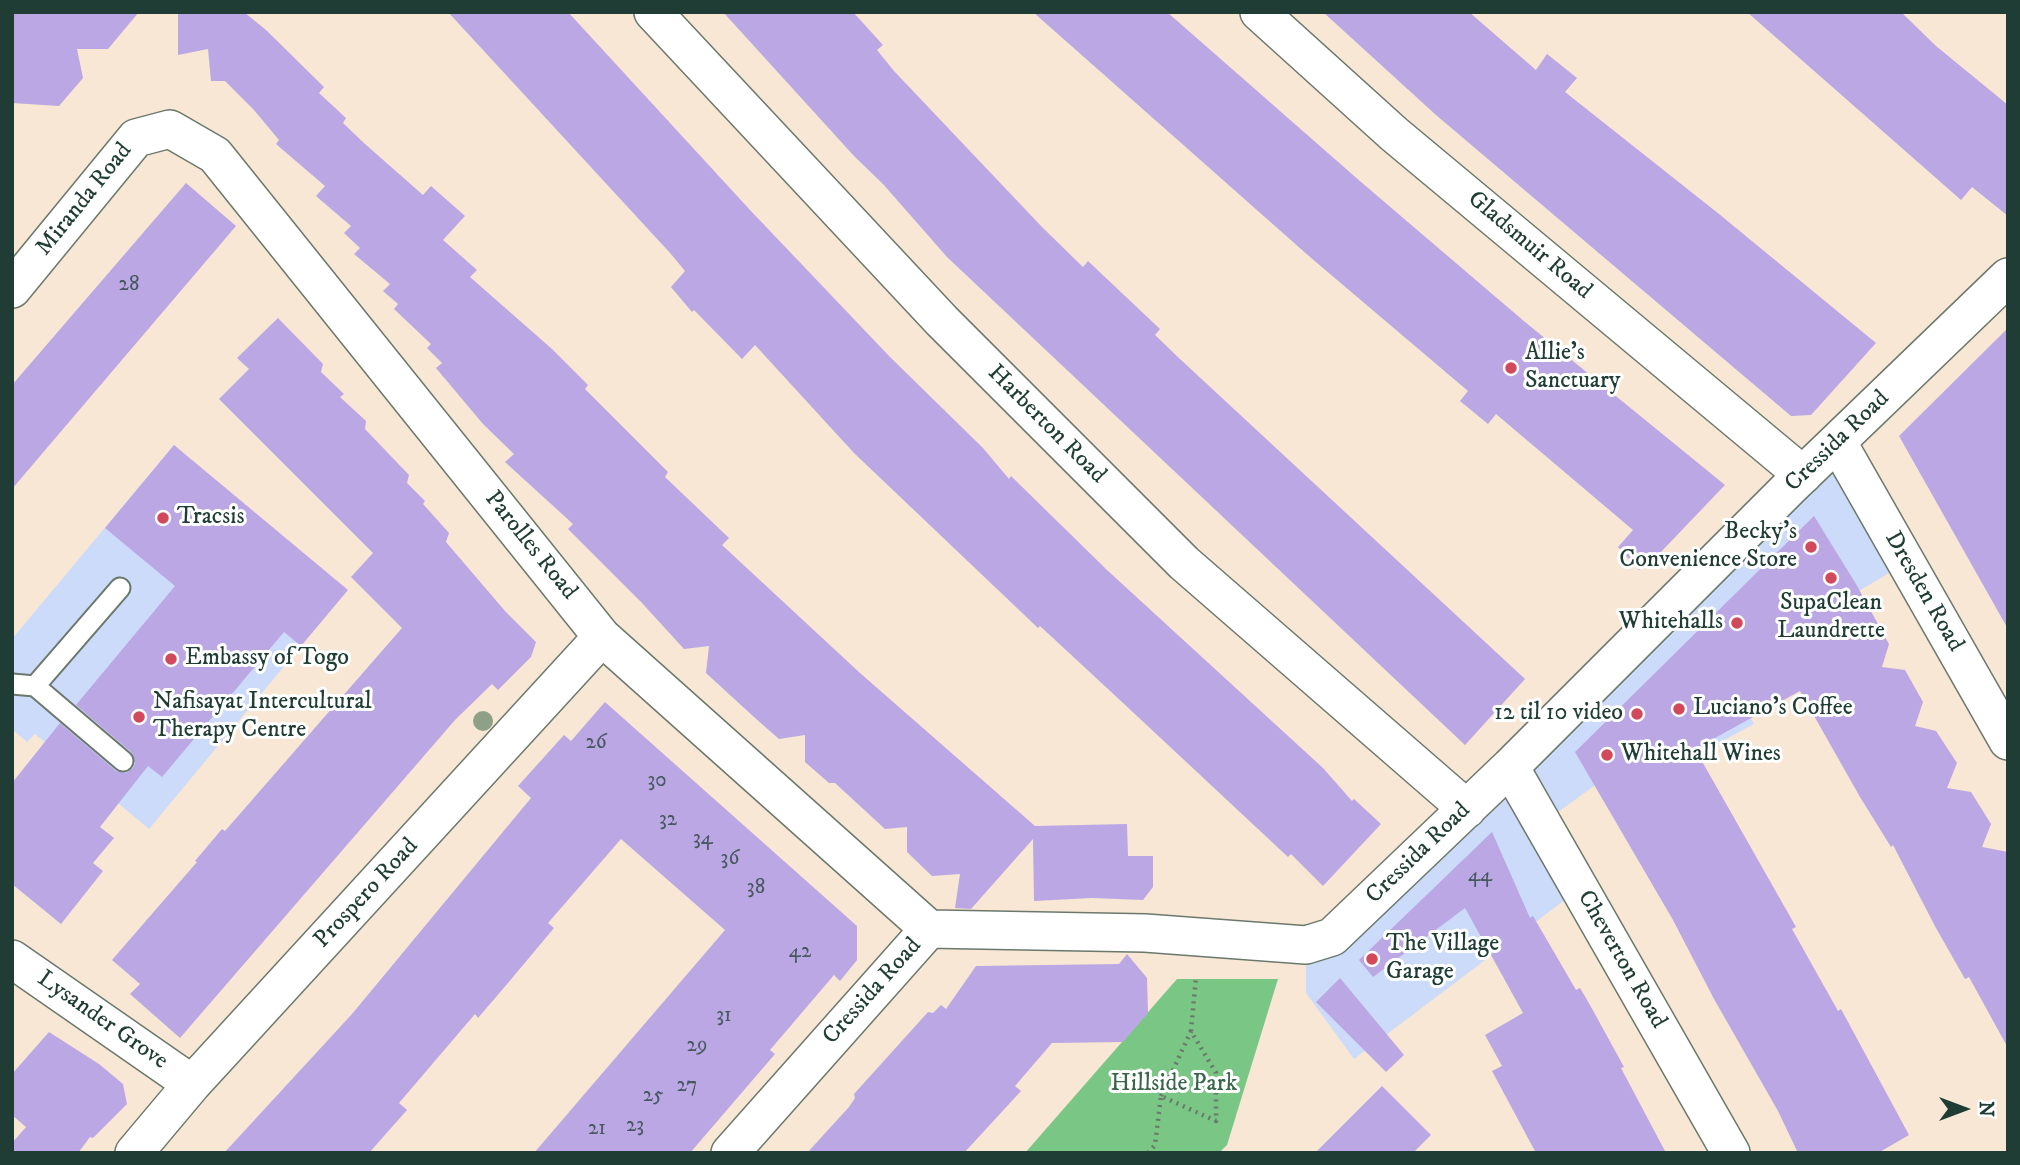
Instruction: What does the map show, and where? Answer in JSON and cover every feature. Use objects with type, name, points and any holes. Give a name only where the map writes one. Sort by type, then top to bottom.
[{"type":"street","name":"Harberton Road","points":[[653,12],[942,321],[1184,563],[1467,809]]},
{"type":"street","name":"Gladsmuir Road","points":[[1259,12],[1394,134],[1803,475]]},
{"type":"street","name":"Miranda Road","points":[[12,289],[136,138],[170,129]]},
{"type":"street","name":"Parolles Road","points":[[170,129],[215,155],[602,637],[929,929]]},
{"type":"street","name":"Cressida Road","points":[[730,1153],[929,929],[1145,933],[1306,946],[1332,937],[1467,809],[1803,475],[2008,277]]},
{"type":"street","name":"Dresden Road","points":[[1838,443],[2008,741]]},
{"type":"street","name":"Prospero Road","points":[[134,1153],[192,1084],[602,637]]},
{"type":"street","name":"Cheverton Road","points":[[1510,766],[1731,1153]]},
{"type":"street","name":"Lysander Grove","points":[[12,959],[192,1084]]},
{"type":"lane","points":[[35,686],[120,588]]},
{"type":"lane","points":[[12,684],[35,686],[123,761]]},
{"type":"path","points":[[1148,1153],[1155,1145],[1161,1096],[1191,1031],[1200,938]]},
{"type":"path","points":[[1161,1096],[1216,1121],[1216,1073],[1191,1031]]},
{"type":"shaded area","points":[[1838,443],[1906,563],[1727,669],[1754,724],[1702,752],[1695,741],[1649,756],[1594,786],[1547,820],[1582,887],[1354,1059],[1306,993],[1306,945]]},
{"type":"shaded area","points":[[174,445],[325,617],[149,829],[35,734],[27,742],[12,729],[12,639]]},
{"type":"green space","name":"Hillside Park","points":[[1177,979],[1278,979],[1227,1145],[1219,1153],[1025,1153]]},
{"type":"building","points":[[12,12],[139,12],[108,49],[77,49],[83,78],[59,106],[12,103]]},
{"type":"building","points":[[178,12],[244,12],[266,30],[324,87],[319,93],[346,118],[343,123],[365,144],[423,195],[431,186],[465,216],[443,240],[477,270],[470,277],[552,349],[588,385],[585,389],[668,472],[665,477],[729,538],[722,545],[860,673],[1035,826],[1127,824],[1128,856],[1153,856],[1153,887],[1143,900],[1092,898],[1034,901],[1033,839],[971,909],[955,908],[960,874],[932,876],[907,852],[907,827],[885,829],[835,783],[829,783],[805,762],[805,735],[779,739],[754,717],[706,673],[709,646],[684,649],[568,529],[573,524],[505,462],[514,454],[483,424],[436,368],[442,363],[427,348],[431,344],[394,309],[398,304],[383,291],[390,284],[354,254],[360,248],[344,233],[351,226],[316,196],[325,186],[276,144],[279,140],[225,81],[211,81],[208,49],[178,55]]},
{"type":"building","points":[[448,12],[568,12],[750,210],[890,357],[983,448],[1009,479],[1011,476],[1107,570],[1323,768],[1352,801],[1354,799],[1381,824],[1323,886],[1291,854],[1288,857],[1040,626],[1038,628],[854,453],[755,345],[742,359],[694,310],[692,312],[671,287],[685,271]]},
{"type":"building","points":[[723,12],[853,12],[883,45],[877,50],[894,71],[1042,227],[1083,267],[1088,261],[1160,329],[1155,335],[1180,359],[1525,679],[1465,745],[947,257]]},
{"type":"building","points":[[1033,12],[1167,12],[1525,322],[1725,485],[1659,554],[1639,570],[1618,547],[1633,530],[1496,414],[1488,424],[1460,401],[1468,391],[1310,257]]},
{"type":"building","points":[[1323,12],[1469,12],[1536,70],[1547,54],[1577,78],[1565,92],[1876,343],[1811,415],[1791,416],[1436,115]]},
{"type":"building","points":[[1747,12],[1901,12],[1936,46],[2008,105],[2008,216],[1972,187],[1961,200]]},
{"type":"building","points":[[186,183],[236,226],[12,489],[12,385]]},
{"type":"building","points":[[278,318],[323,364],[321,372],[344,394],[340,397],[366,421],[365,429],[409,475],[407,483],[425,501],[423,504],[449,533],[446,542],[505,611],[536,642],[531,657],[498,690],[492,684],[455,720],[180,1038],[130,994],[140,984],[112,960],[222,829],[225,831],[402,628],[351,577],[373,553],[219,399],[249,369],[237,358]]},
{"type":"building","points":[[2008,328],[2008,629],[1899,436]]},
{"type":"building","points":[[174,445],[348,590],[301,646],[284,632],[162,777],[148,766],[100,827],[114,838],[93,863],[103,871],[61,924],[12,884],[12,783],[60,723],[116,771],[126,773],[133,768],[135,763],[131,752],[76,705],[175,586],[105,528]]},
{"type":"building","points":[[1814,516],[1889,644],[1882,667],[1905,670],[1923,702],[1915,726],[1936,731],[1957,763],[1947,788],[1971,792],[1991,824],[1982,847],[2008,852],[2008,1048],[1969,977],[1965,979],[1936,928],[1893,845],[1891,847],[1860,797],[1800,691],[1695,749],[1796,927],[1792,929],[1838,1011],[1841,1009],[1909,1135],[1878,1153],[1798,1153],[1778,1111],[1714,999],[1673,920],[1575,752]]},
{"type":"building","points":[[605,702],[857,926],[857,960],[840,981],[834,975],[770,1050],[775,1054],[690,1153],[534,1153],[725,930],[621,839],[548,923],[554,928],[508,983],[478,1018],[475,1014],[399,1103],[407,1110],[369,1153],[224,1153],[352,1014],[531,798],[518,786],[564,735],[571,741]]},
{"type":"building","points":[[1492,832],[1530,918],[1533,916],[1576,990],[1580,988],[1590,1005],[1666,1153],[1536,1153],[1492,1071],[1502,1066],[1485,1035],[1523,1013],[1465,908],[1373,977],[1359,960]]},
{"type":"building","points":[[1127,954],[1147,978],[1148,1013],[1123,1042],[1052,1043],[1015,1086],[1021,1091],[964,1153],[807,1153],[849,1107],[855,1098],[854,1094],[928,1012],[933,1013],[941,1005],[946,1009],[976,966],[1119,964]]},
{"type":"building","points":[[1340,978],[1404,1055],[1386,1072],[1316,1002]]},
{"type":"building","points":[[49,1032],[99,1064],[123,1084],[127,1104],[93,1138],[90,1137],[78,1153],[12,1153],[12,1143],[26,1127],[12,1115],[12,1074]]},
{"type":"building","points":[[1382,1086],[1431,1135],[1413,1153],[1315,1153]]},
{"type":"place","name":"Allie's Sanctuary","points":[[1511,368]]},
{"type":"place","name":"Tracsis","points":[[163,518]]},
{"type":"place","name":"Becky's Convenience Store","points":[[1811,547]]},
{"type":"place","name":"SupaClean Laundrette","points":[[1831,578]]},
{"type":"place","name":"Whitehalls","points":[[1737,623]]},
{"type":"place","name":"Embassy of Togo","points":[[171,659]]},
{"type":"place","name":"Luciano's Coffee","points":[[1679,709]]},
{"type":"place","name":"12 til 10 video","points":[[1637,714]]},
{"type":"place","name":"Nafisayat Intercultural Therapy Centre","points":[[139,717]]},
{"type":"place","name":"Whitehall Wines","points":[[1607,755]]},
{"type":"place","name":"The Village Garage","points":[[1372,959]]}]
